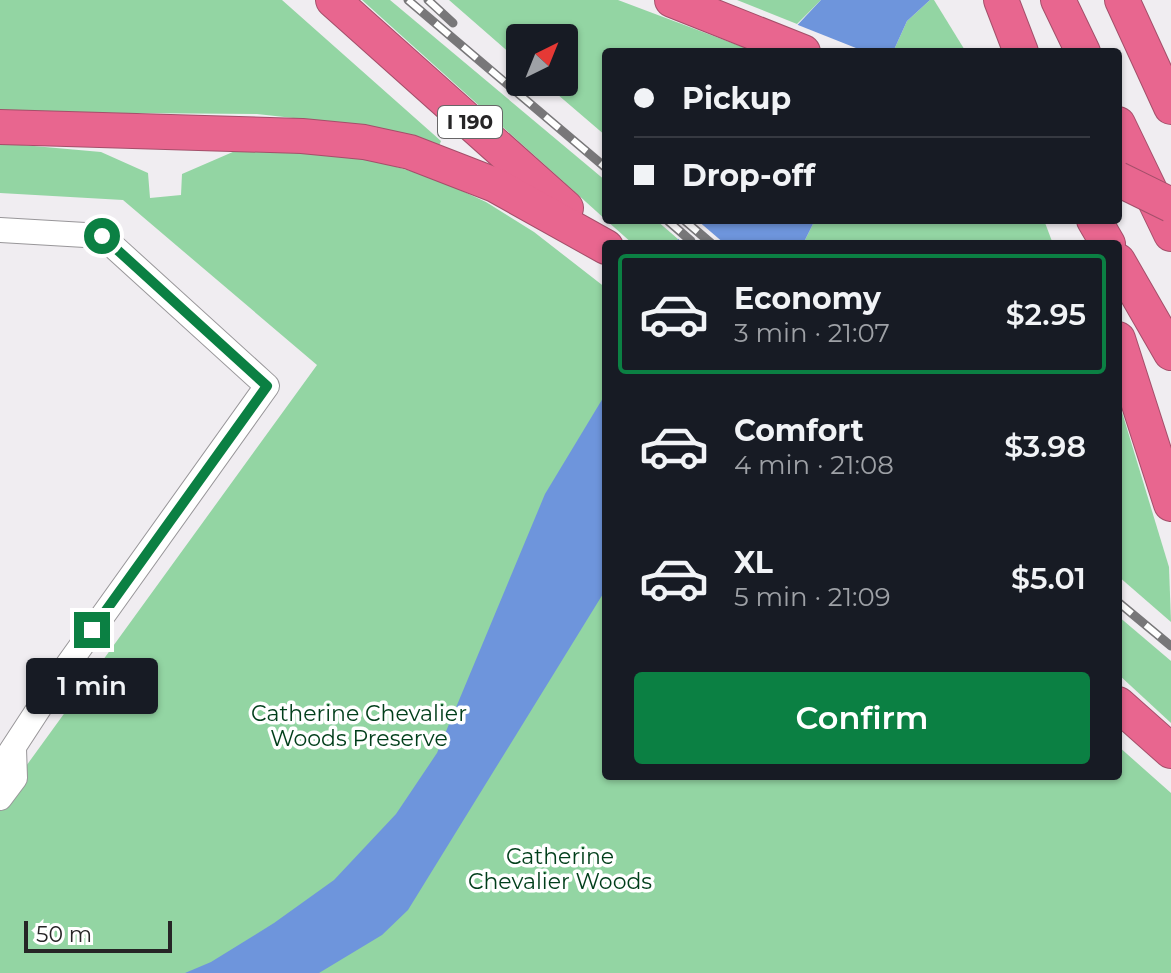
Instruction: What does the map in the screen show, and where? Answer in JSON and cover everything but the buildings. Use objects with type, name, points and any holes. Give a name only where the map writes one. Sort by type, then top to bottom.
[{"type":"highway","name":"I 190","points":[[333,0],[602,242]]},
{"type":"highway","points":[[1058,0],[1081,48]]},
{"type":"highway","points":[[1122,0],[1171,107]]},
{"type":"highway","points":[[677,2],[793,48]]},
{"type":"highway","points":[[1001,2],[1019,48]]},
{"type":"highway","points":[[0,127],[302,136],[364,142],[410,152],[495,185],[602,244]]},
{"type":"highway","points":[[1122,132],[1171,234]]},
{"type":"highway","points":[[1122,181],[1171,205]]},
{"type":"highway","points":[[1122,268],[1171,353]]},
{"type":"highway","points":[[1122,351],[1171,504]]},
{"type":"highway","points":[[1122,708],[1171,751]]},
{"type":"lane","points":[[0,230],[102,236],[267,386],[64,670],[5,758],[15,778],[0,798]]},
{"type":"green space","points":[[0,0],[282,0],[441,141],[439,146],[375,127],[257,114],[0,112]]},
{"type":"green space","points":[[362,0],[390,0],[602,178],[602,216]]},
{"type":"green space","points":[[449,0],[618,0],[745,48],[602,48],[602,133],[559,96],[578,96],[578,24],[506,24],[506,50]]},
{"type":"green space","points":[[737,0],[821,0],[797,24]]},
{"type":"green space","points":[[930,0],[934,0],[964,48],[895,48],[907,21]]},
{"type":"green space","name":"Catherine Chevalier Woods Preserve","points":[[0,143],[101,152],[148,173],[150,198],[181,195],[182,174],[242,148],[365,158],[432,177],[486,202],[534,232],[602,285],[602,780],[1122,780],[1122,750],[1171,793],[1171,973],[0,973],[0,802],[317,365],[123,200],[0,193]]},
{"type":"green space","points":[[610,224],[661,224],[678,239],[678,240],[628,240]]},
{"type":"green space","points":[[813,224],[1046,224],[1052,240],[805,240]]},
{"type":"green space","points":[[1122,412],[1169,567],[1171,622],[1122,579]]},
{"type":"green space","points":[[1122,619],[1171,661],[1171,723],[1122,678]]},
{"type":"water","points":[[821,0],[930,0],[907,21],[895,48],[776,48]]},
{"type":"water","points":[[684,224],[813,224],[805,240],[678,240]]},
{"type":"water","points":[[602,400],[602,595],[408,910],[382,935],[319,973],[185,973],[211,962],[274,923],[334,880],[396,814],[437,753],[545,494]]},
{"type":"pier","points":[[793,23],[856,48],[771,48]]},
{"type":"pier","points":[[679,224],[702,224],[720,240],[680,240],[675,236]]},
{"type":"railway","points":[[408,0],[602,165]]},
{"type":"railway","points":[[428,0],[453,23]]},
{"type":"railway","points":[[672,224],[690,240]]},
{"type":"railway","points":[[689,224],[707,240]]},
{"type":"railway","points":[[1122,605],[1171,646]]},
{"type":"route","points":[[92,630],[267,386],[102,236]]},
{"type":"park label","name":"Catherine Chevalier Woods","points":[[560,868]]}]
